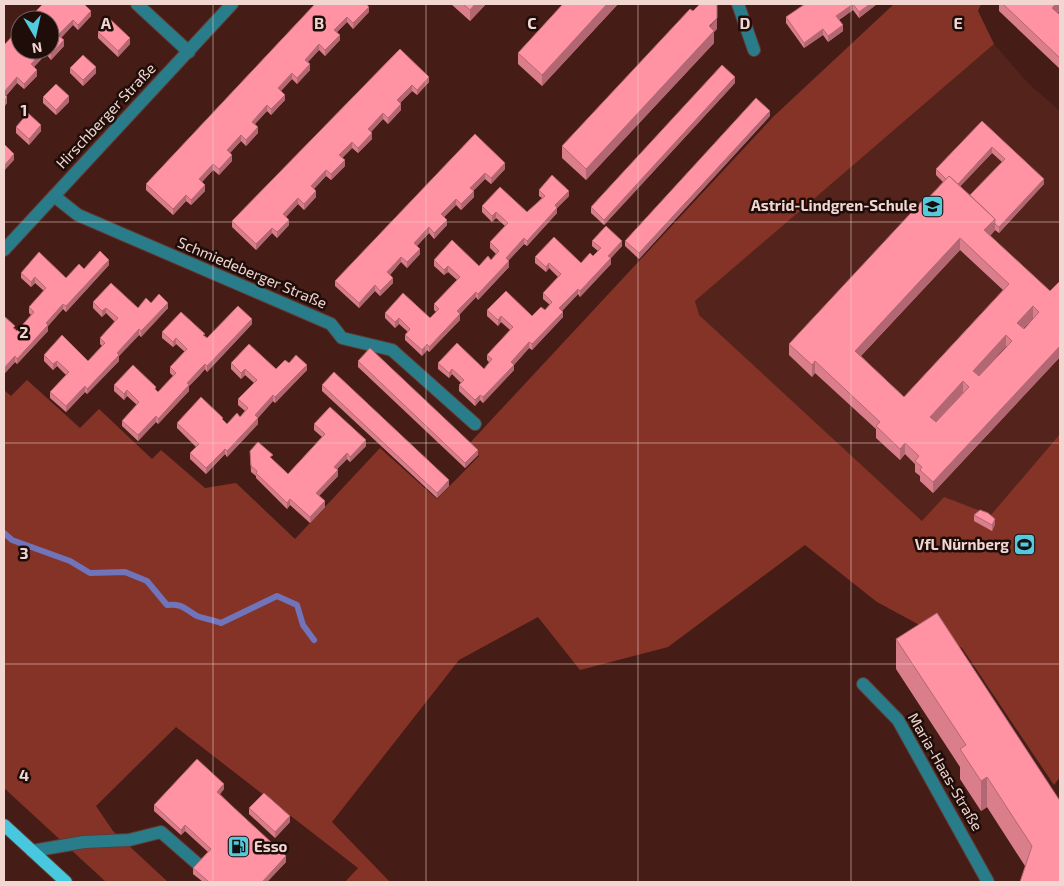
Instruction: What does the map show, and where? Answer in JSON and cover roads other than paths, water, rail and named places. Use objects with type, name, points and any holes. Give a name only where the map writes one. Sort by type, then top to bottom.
[{"type":"main road","points":[[4,825],[66,882]]},
{"type":"street","points":[[137,4],[189,52]]},
{"type":"street","name":"Hirschberger Straße","points":[[4,250],[232,4]]},
{"type":"street","points":[[738,4],[754,50]]},
{"type":"street","name":"Schmiedeberger Straße","points":[[54,196],[78,215],[331,324],[342,338],[392,350],[475,424]]},
{"type":"street","name":"Maria-Haas-Straße","points":[[863,684],[898,720],[988,882]]},
{"type":"street","points":[[32,851],[84,842],[129,840],[162,832],[200,866]]},
{"type":"waterway","points":[[4,533],[12,540],[70,561],[90,573],[125,572],[147,581],[167,605],[180,606],[197,616],[221,623],[277,596],[297,605],[303,625],[314,640]]},
{"type":"place","name":"Astrid-Lindgren-Schule","points":[[933,206]]},
{"type":"place","name":"VfL Nürnberg","points":[[1025,545]]},
{"type":"place","name":"Esso","points":[[238,847]]}]
